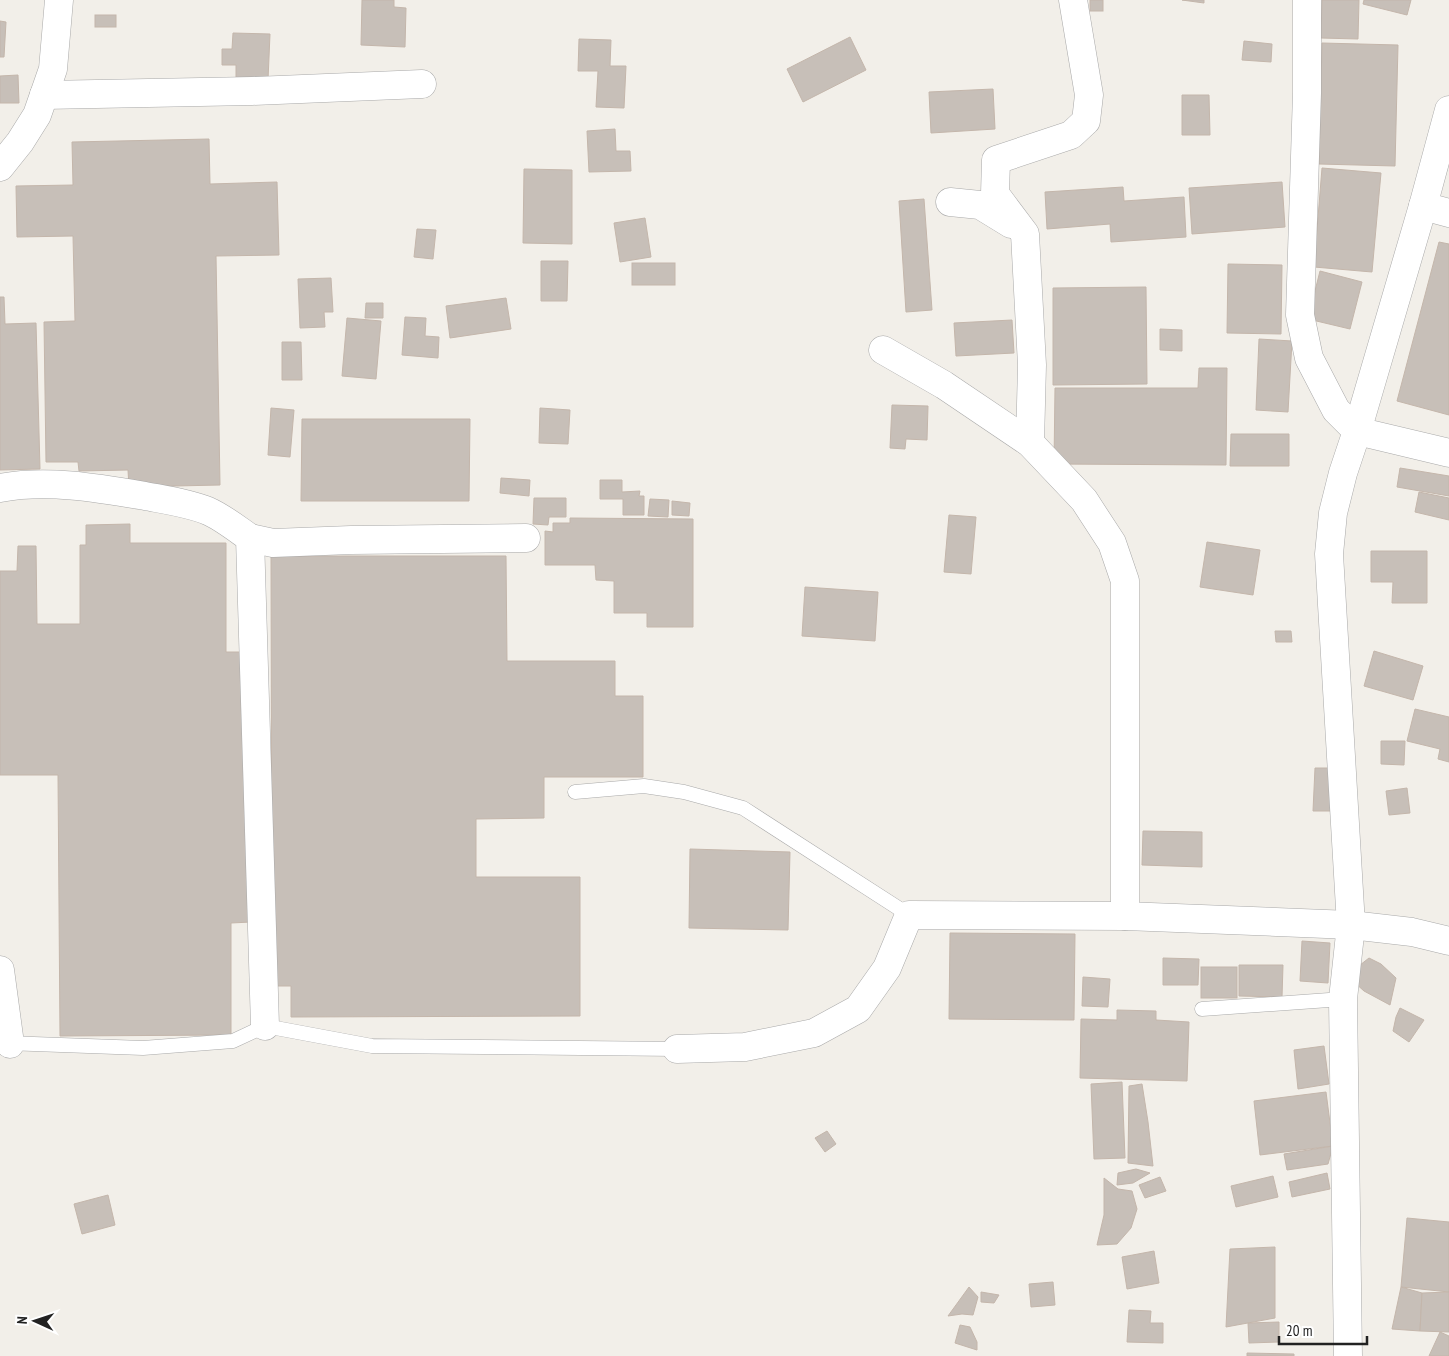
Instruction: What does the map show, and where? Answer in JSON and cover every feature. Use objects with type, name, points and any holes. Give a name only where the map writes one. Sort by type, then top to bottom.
[{"type":"street","points":[[0,167],[20,142],[37,115],[53,69],[59,0]]},
{"type":"street","points":[[1030,443],[1032,365],[1025,234],[995,194],[996,160],[1071,135],[1086,121],[1089,94],[1073,0]]},
{"type":"street","points":[[1307,0],[1307,93],[1300,315],[1308,358],[1336,410],[1357,431],[1449,453]]},
{"type":"street","points":[[44,95],[252,91],[422,84]]},
{"type":"street","points":[[1348,1356],[1342,999],[1351,926],[1329,554],[1332,513],[1423,206],[1449,110]]},
{"type":"street","points":[[950,202],[980,205],[999,215],[1025,234]]},
{"type":"street","points":[[1423,206],[1449,213]]},
{"type":"street","points":[[883,350],[944,385],[1030,443],[1084,500],[1112,543],[1125,581],[1125,916]]},
{"type":"street","points":[[0,488],[12,485],[60,485],[108,489],[177,502],[209,511],[250,538],[273,543],[526,538]]},
{"type":"street","points":[[250,538],[265,1026]]},
{"type":"street","points":[[677,1049],[745,1047],[814,1033],[858,1009],[887,968],[909,915],[1125,916],[1351,926],[1412,932],[1449,941]]},
{"type":"street","points":[[0,970],[5,1043]]},
{"type":"lane","points":[[575,792],[644,786],[684,792],[743,808],[909,915]]},
{"type":"lane","points":[[1202,1009],[1342,999]]},
{"type":"lane","points":[[5,1043],[143,1048],[232,1041],[265,1026],[372,1046],[677,1049]]},
{"type":"building","points":[[362,0],[394,0],[394,7],[406,8],[405,47],[361,45]]},
{"type":"building","points":[[1090,0],[1103,0],[1103,11],[1090,11]]},
{"type":"building","points":[[1182,0],[1204,0],[1204,3]]},
{"type":"building","points":[[1322,0],[1359,0],[1358,39],[1321,38]]},
{"type":"building","points":[[1364,0],[1411,0],[1407,15],[1363,4]]},
{"type":"building","points":[[95,15],[116,15],[116,27],[95,27]]},
{"type":"building","points":[[0,21],[6,22],[4,57],[0,57]]},
{"type":"building","points":[[233,33],[270,34],[268,80],[236,79],[236,65],[222,65],[222,49],[232,49]]},
{"type":"building","points":[[850,37],[866,70],[803,102],[787,69]]},
{"type":"building","points":[[579,39],[611,40],[610,66],[626,66],[624,108],[596,107],[598,71],[578,71]]},
{"type":"building","points":[[1244,41],[1272,44],[1271,62],[1242,60]]},
{"type":"building","points":[[1322,43],[1398,45],[1395,166],[1319,164]]},
{"type":"building","points":[[18,75],[19,103],[0,103],[0,76]]},
{"type":"building","points":[[993,89],[995,129],[931,133],[929,92]]},
{"type":"building","points":[[1182,95],[1209,95],[1210,135],[1182,135]]},
{"type":"building","points":[[615,129],[616,151],[630,151],[631,171],[589,172],[587,131]]},
{"type":"building","points":[[209,139],[210,184],[277,182],[279,255],[216,256],[220,485],[129,487],[128,470],[79,471],[78,462],[46,462],[44,322],[75,321],[73,236],[17,237],[16,186],[73,185],[72,142]]},
{"type":"building","points":[[1322,168],[1381,173],[1372,272],[1314,267]]},
{"type":"building","points":[[524,169],[572,170],[572,244],[523,243]]},
{"type":"building","points":[[1282,182],[1285,227],[1192,234],[1189,188]]},
{"type":"building","points":[[1123,187],[1124,201],[1184,197],[1186,237],[1111,242],[1110,224],[1047,229],[1045,192]]},
{"type":"building","points":[[924,199],[932,310],[906,312],[899,201]]},
{"type":"building","points":[[645,218],[651,257],[620,262],[614,223]]},
{"type":"building","points":[[417,229],[436,230],[433,259],[414,257]]},
{"type":"building","points":[[1439,242],[1449,244],[1449,415],[1397,401]]},
{"type":"building","points":[[541,261],[568,261],[567,301],[541,301]]},
{"type":"building","points":[[632,263],[675,263],[675,285],[632,285]]},
{"type":"building","points":[[1228,264],[1282,265],[1281,334],[1227,333]]},
{"type":"building","points":[[1320,271],[1362,282],[1350,329],[1308,319]]},
{"type":"building","points":[[331,278],[333,312],[324,312],[325,327],[300,328],[298,279]]},
{"type":"building","points":[[1146,287],[1147,384],[1053,385],[1053,288]]},
{"type":"building","points":[[0,297],[4,297],[5,324],[36,323],[40,469],[0,470]]},
{"type":"building","points":[[506,298],[511,329],[450,338],[446,306]]},
{"type":"building","points":[[366,303],[383,303],[383,318],[365,318]]},
{"type":"building","points":[[405,317],[426,318],[425,336],[439,337],[438,358],[402,355]]},
{"type":"building","points":[[347,318],[381,321],[376,379],[342,376]]},
{"type":"building","points":[[1012,320],[1014,353],[956,356],[954,323]]},
{"type":"building","points":[[1160,329],[1182,330],[1182,351],[1160,350]]},
{"type":"building","points":[[1259,339],[1292,341],[1288,412],[1256,410]]},
{"type":"building","points":[[282,342],[301,342],[302,380],[282,380]]},
{"type":"building","points":[[1199,368],[1227,368],[1226,465],[1054,464],[1055,388],[1198,388]]},
{"type":"building","points":[[892,405],[928,406],[927,440],[906,439],[905,449],[890,448]]},
{"type":"building","points":[[271,408],[294,410],[290,457],[268,455]]},
{"type":"building","points":[[540,408],[570,410],[568,444],[539,443]]},
{"type":"building","points":[[302,419],[470,419],[469,501],[301,501]]},
{"type":"building","points":[[1231,434],[1289,434],[1289,466],[1230,466]]},
{"type":"building","points":[[1400,468],[1449,476],[1449,496],[1397,487]]},
{"type":"building","points":[[501,478],[530,480],[529,496],[500,493]]},
{"type":"building","points":[[600,480],[622,480],[622,492],[640,491],[639,496],[644,496],[644,515],[623,515],[623,499],[600,499]]},
{"type":"building","points":[[1419,492],[1449,498],[1449,520],[1415,512]]},
{"type":"building","points":[[534,498],[566,498],[566,517],[549,517],[548,525],[533,524]]},
{"type":"building","points":[[650,499],[669,500],[668,517],[648,516]]},
{"type":"building","points":[[672,501],[690,503],[689,516],[672,515]]},
{"type":"building","points":[[949,515],[976,517],[971,574],[944,572]]},
{"type":"building","points":[[570,518],[693,519],[693,627],[647,627],[647,613],[614,613],[614,581],[596,580],[595,565],[545,565],[545,531],[553,532],[553,523],[570,523]]},
{"type":"building","points":[[130,524],[130,543],[226,543],[226,652],[250,652],[251,922],[231,923],[231,1035],[60,1036],[58,775],[0,775],[0,571],[17,571],[18,546],[36,546],[37,624],[80,624],[80,545],[86,545],[86,525]]},
{"type":"building","points":[[1207,542],[1260,550],[1253,595],[1200,587]]},
{"type":"building","points":[[1371,551],[1427,551],[1427,603],[1392,603],[1393,582],[1371,582]]},
{"type":"building","points":[[271,556],[506,556],[507,661],[615,661],[615,696],[643,696],[643,777],[544,777],[544,818],[476,819],[476,877],[580,877],[580,1016],[291,1017],[291,986],[272,986]]},
{"type":"building","points":[[805,587],[878,592],[875,641],[802,636]]},
{"type":"building","points":[[1275,631],[1291,631],[1292,642],[1276,642]]},
{"type":"building","points":[[1374,651],[1423,666],[1413,700],[1364,686]]},
{"type":"building","points":[[1415,709],[1449,717],[1449,762],[1438,759],[1440,749],[1407,741]]},
{"type":"building","points":[[1381,741],[1405,741],[1404,765],[1381,764]]},
{"type":"building","points":[[1315,768],[1332,768],[1331,811],[1313,811]]},
{"type":"building","points":[[1407,788],[1410,813],[1389,815],[1386,791]]},
{"type":"building","points":[[1143,831],[1202,832],[1202,867],[1142,865]]},
{"type":"building","points":[[690,849],[790,852],[788,930],[689,928]]},
{"type":"building","points":[[950,933],[1075,934],[1074,1020],[949,1019]]},
{"type":"building","points":[[1302,941],[1330,943],[1328,983],[1300,981]]},
{"type":"building","points":[[1163,958],[1199,959],[1198,985],[1163,985]]},
{"type":"building","points":[[1369,958],[1381,964],[1396,978],[1390,1005],[1364,991],[1354,982],[1355,969]]},
{"type":"building","points":[[1239,965],[1283,965],[1282,997],[1239,996]]},
{"type":"building","points":[[1201,967],[1237,967],[1237,998],[1201,998]]},
{"type":"building","points":[[1083,977],[1110,979],[1108,1007],[1082,1006]]},
{"type":"building","points":[[1400,1008],[1424,1020],[1409,1042],[1393,1031]]},
{"type":"building","points":[[1117,1010],[1156,1011],[1156,1020],[1189,1022],[1187,1081],[1080,1078],[1081,1019],[1117,1020]]},
{"type":"building","points":[[1324,1046],[1329,1084],[1298,1089],[1294,1050]]},
{"type":"building","points":[[1122,1082],[1125,1158],[1094,1159],[1091,1084]]},
{"type":"building","points":[[1142,1084],[1153,1166],[1128,1163],[1129,1086]]},
{"type":"building","points":[[1326,1092],[1333,1146],[1260,1155],[1254,1101]]},
{"type":"building","points":[[827,1131],[836,1144],[825,1152],[815,1138]]},
{"type":"building","points":[[1333,1146],[1328,1164],[1287,1170],[1284,1154]]},
{"type":"building","points":[[1136,1169],[1150,1173],[1133,1183],[1117,1185],[1118,1173]]},
{"type":"building","points":[[1327,1173],[1330,1189],[1292,1197],[1289,1182]]},
{"type":"building","points":[[1273,1176],[1278,1197],[1236,1207],[1231,1186]]},
{"type":"building","points":[[1160,1177],[1166,1191],[1145,1198],[1139,1185]]},
{"type":"building","points":[[1104,1178],[1118,1189],[1132,1191],[1137,1209],[1131,1228],[1117,1244],[1097,1245],[1104,1215]]},
{"type":"building","points":[[108,1195],[115,1225],[82,1234],[74,1204]]},
{"type":"building","points":[[1407,1218],[1449,1222],[1449,1292],[1401,1287]]},
{"type":"building","points":[[1275,1247],[1275,1318],[1226,1327],[1230,1249]]},
{"type":"building","points":[[1154,1251],[1159,1283],[1127,1289],[1122,1257]]},
{"type":"building","points":[[1053,1282],[1055,1305],[1031,1307],[1029,1284]]},
{"type":"building","points":[[969,1287],[978,1297],[973,1315],[948,1316]]},
{"type":"building","points":[[1401,1287],[1422,1293],[1420,1331],[1392,1329]]},
{"type":"building","points":[[981,1292],[999,1295],[994,1303],[981,1302]]},
{"type":"building","points":[[1449,1292],[1449,1332],[1420,1331],[1422,1293]]},
{"type":"building","points":[[1129,1310],[1151,1311],[1150,1323],[1163,1323],[1163,1343],[1127,1342]]},
{"type":"building","points":[[1279,1322],[1279,1342],[1249,1343],[1248,1323]]},
{"type":"building","points":[[960,1325],[970,1327],[977,1342],[977,1350],[955,1343]]},
{"type":"building","points":[[1440,1332],[1449,1336],[1449,1356],[1429,1356]]},
{"type":"building","points":[[1247,1353],[1294,1354],[1294,1356],[1247,1356]]}]
